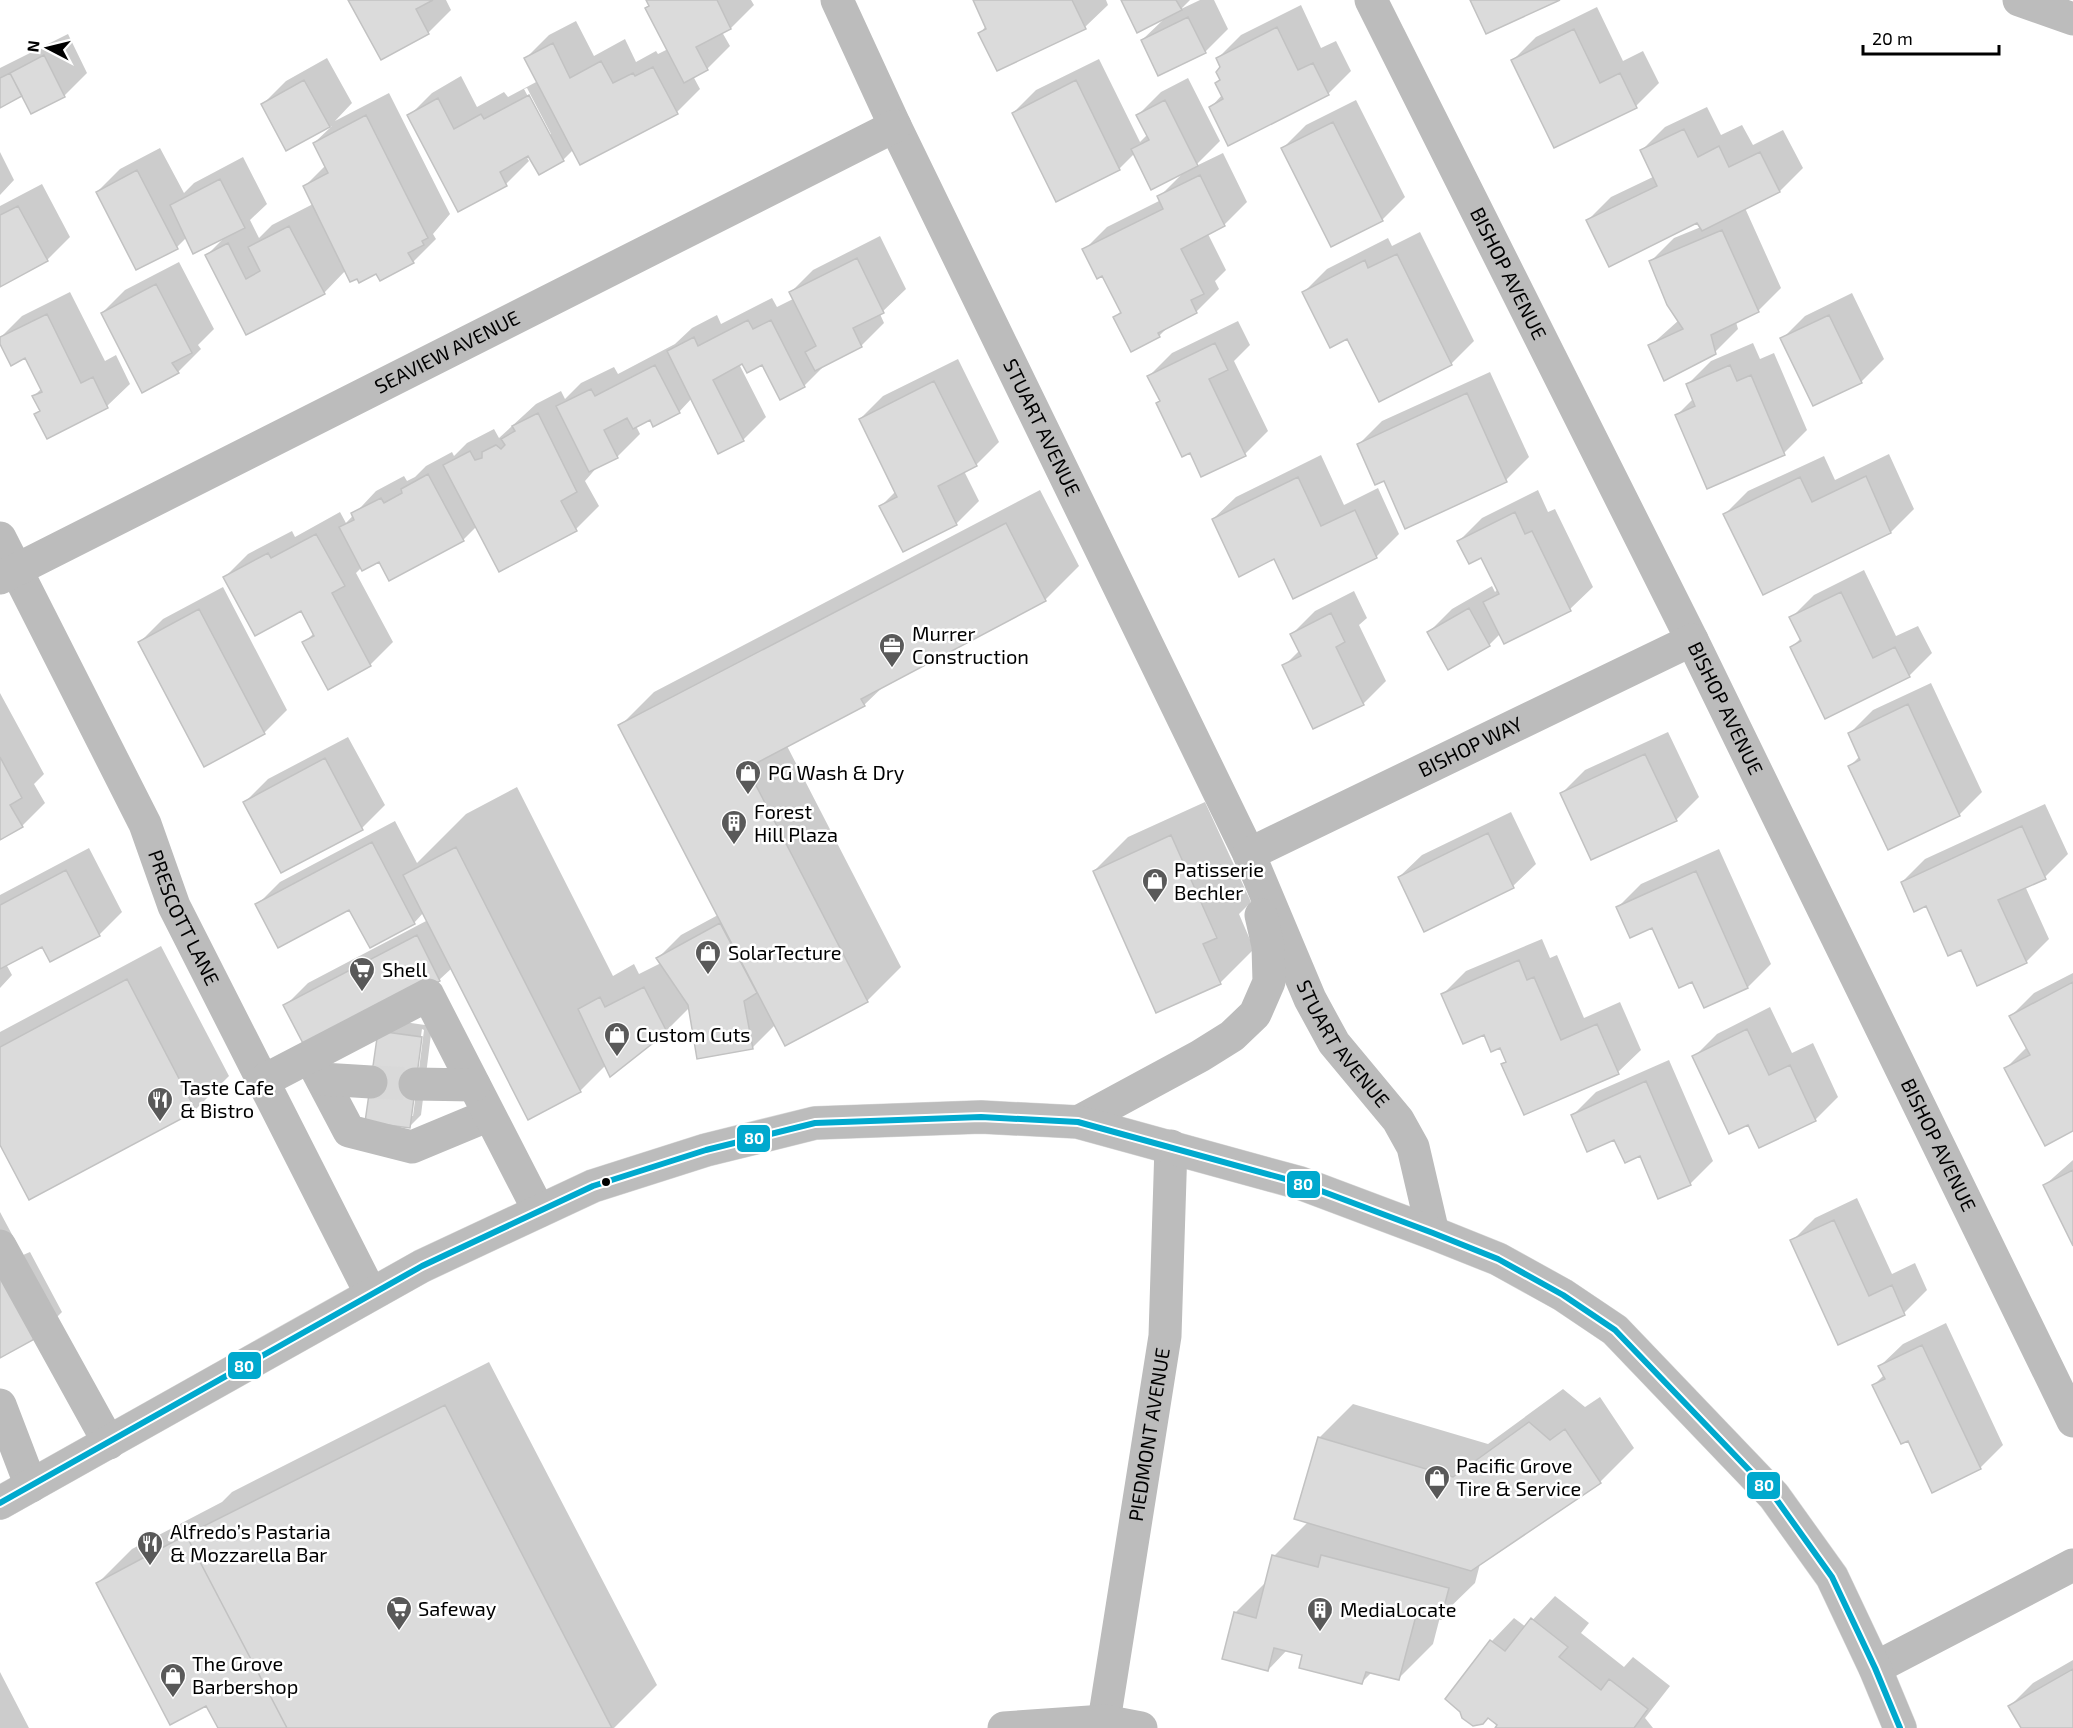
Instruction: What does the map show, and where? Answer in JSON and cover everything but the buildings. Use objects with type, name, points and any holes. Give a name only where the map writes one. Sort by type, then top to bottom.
[{"type":"street","name":"STUART AVENUE","points":[[837,0],[895,126],[1249,854],[1310,999],[1335,1042],[1392,1112],[1413,1147],[1433,1233]]},
{"type":"street","name":"BISHOP AVENUE","points":[[1371,0],[1692,640],[2073,1421]]},
{"type":"street","points":[[2019,0],[2073,19]]},
{"type":"street","name":"SEAVIEW AVENUE","points":[[8,574],[895,126]]},
{"type":"street","name":"PRESCOTT LANE","points":[[0,538],[8,574],[145,824],[174,906],[371,1294]]},
{"type":"street","name":"BISHOP WAY","points":[[1249,854],[1692,640]]},
{"type":"street","name":"STUART AVENUE","points":[[1078,1122],[1208,1051],[1232,1036],[1255,1014],[1269,982],[1268,946],[1249,854]]},
{"type":"street","points":[[263,1081],[316,1068],[428,995],[539,1211]]},
{"type":"street","points":[[316,1068],[371,1082]]},
{"type":"street","points":[[316,1068],[349,1131],[412,1147],[489,1115]]},
{"type":"street","points":[[416,1084],[474,1085]]},
{"type":"street","points":[[0,1503],[422,1266],[539,1211],[616,1179],[706,1150],[815,1123],[981,1118],[1078,1122],[1300,1183],[1498,1258],[1615,1330],[1774,1496],[1832,1577],[1875,1668],[1900,1728]]},
{"type":"street","name":"PIEDMONT AVENUE","points":[[1104,1721],[1165,1336],[1171,1146]]},
{"type":"street","points":[[0,1246],[109,1443]]},
{"type":"street","points":[[0,1405],[31,1486]]},
{"type":"street","points":[[1875,1668],[2073,1565]]},
{"type":"street","points":[[1004,1728],[1104,1721],[1141,1728]]},
{"type":"tunnel","points":[[371,1082],[415,1084]]},
{"type":"transit line","name":"80","points":[[0,1503],[422,1266],[593,1186],[706,1150],[815,1123],[981,1117],[1078,1122],[1300,1183],[1433,1233],[1498,1259],[1563,1295],[1615,1330],[1774,1496],[1832,1577],[1875,1668],[1900,1728]]},
{"type":"place","name":"Murrer Construction","points":[[892,669]]},
{"type":"place","name":"PG Wash & Dry","points":[[748,796]]},
{"type":"place","name":"Forest Hill Plaza","points":[[734,846]]},
{"type":"place","name":"Patisserie Bechler","points":[[1155,904]]},
{"type":"place","name":"SolarTecture","points":[[708,976]]},
{"type":"place","name":"Shell","points":[[362,993]]},
{"type":"place","name":"Custom Cuts","points":[[617,1058]]},
{"type":"place","name":"Taste Cafe & Bistro","points":[[160,1123]]},
{"type":"place","name":"Pacific Grove Tire & Service","points":[[1437,1501]]},
{"type":"place","name":"Alfredo’s Pastaria & Mozzarella Bar","points":[[150,1567]]},
{"type":"place","name":"Safeway","points":[[399,1632]]},
{"type":"place","name":"MediaLocate","points":[[1320,1633]]},
{"type":"place","name":"The Grove Barbershop","points":[[173,1699]]}]
